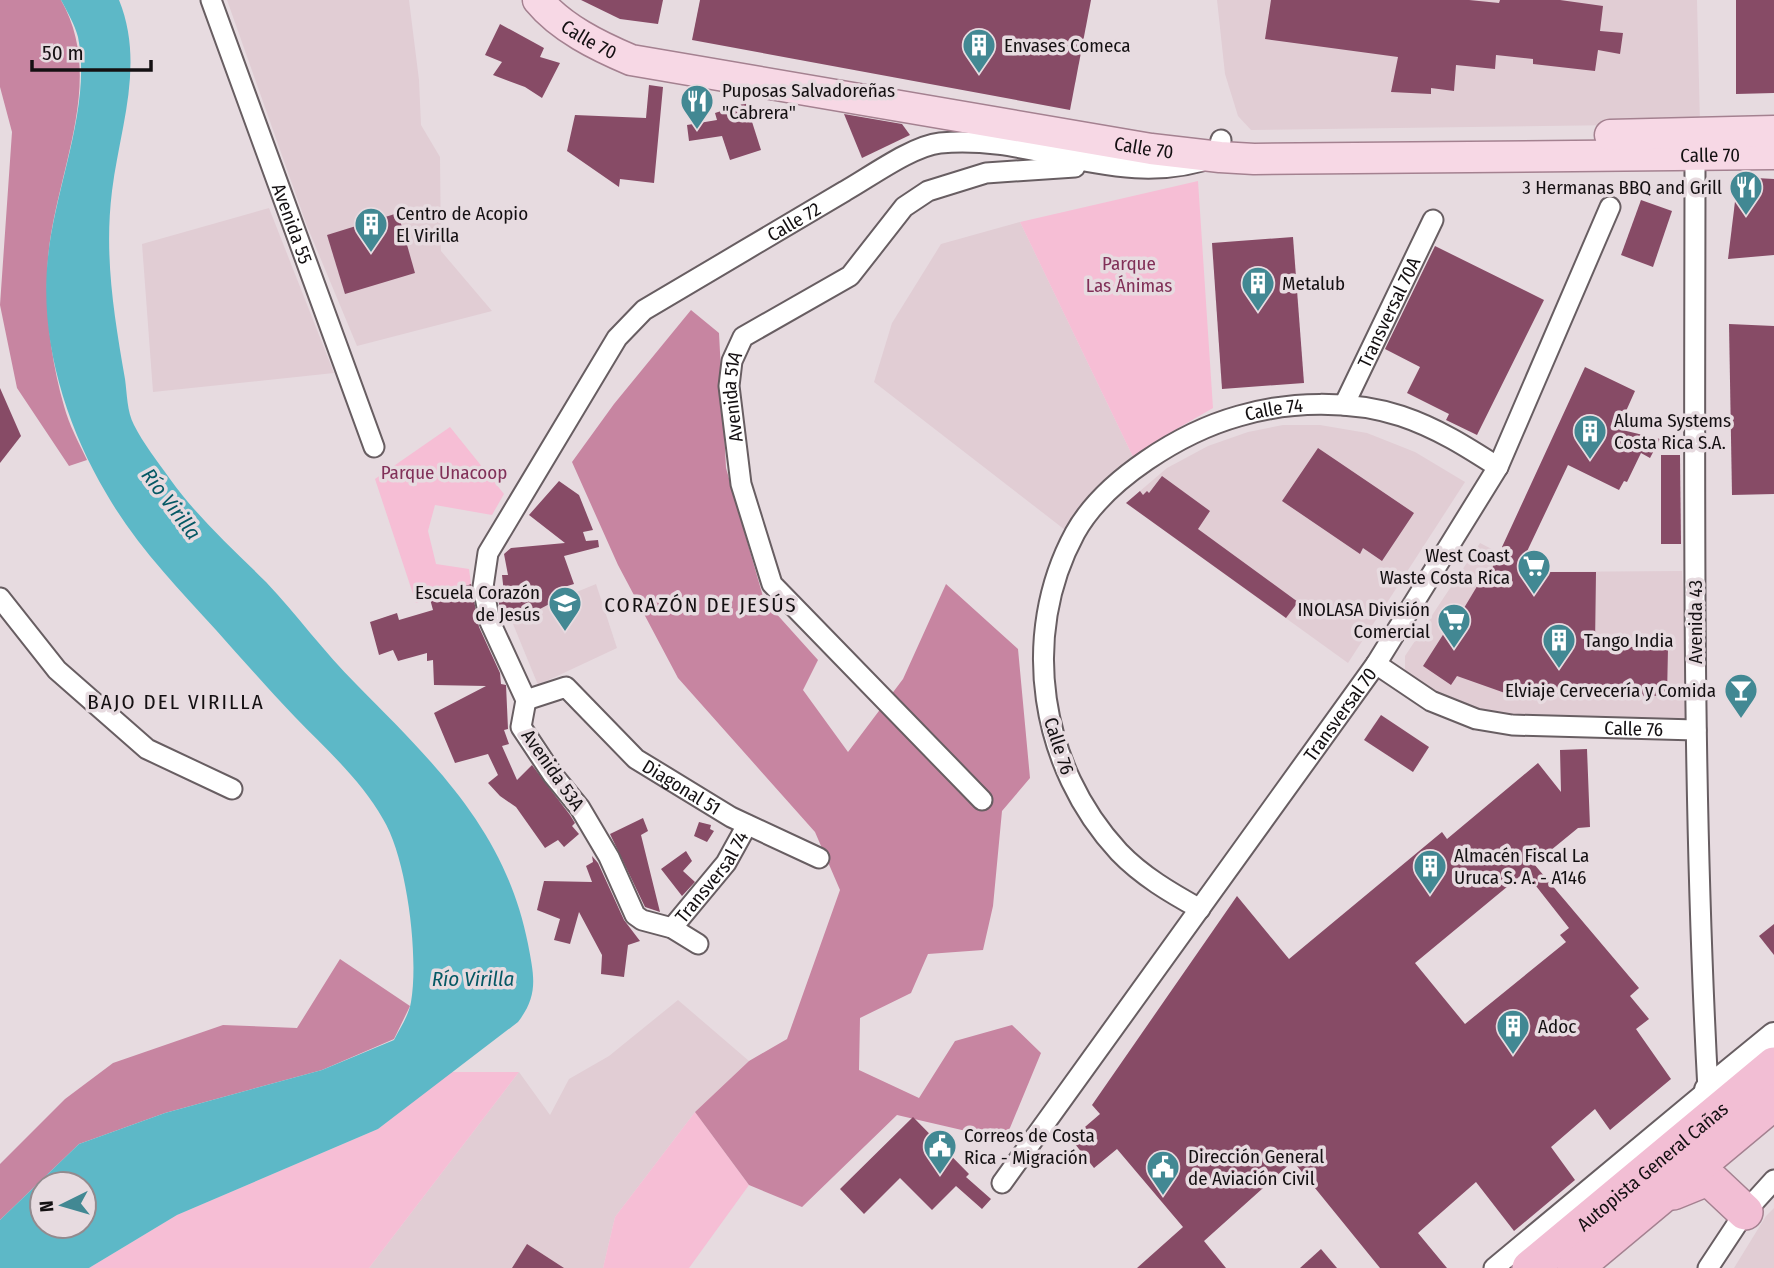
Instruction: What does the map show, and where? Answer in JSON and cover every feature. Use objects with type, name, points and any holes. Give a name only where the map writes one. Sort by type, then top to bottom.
[{"type":"highway","name":"Autopista General Cañas","points":[[1575,1268],[1650,1186],[1774,1065]]},
{"type":"highway","points":[[1650,1186],[1708,1090]]},
{"type":"highway","name":"Autopista General Cañas","points":[[1530,1268],[1774,1102]]},
{"type":"highway","points":[[1650,1186],[1705,1179],[1712,1181],[1745,1212]]},
{"type":"main road","name":"Calle 70","points":[[538,0],[568,26],[604,49],[631,60],[1141,147],[1219,148],[1272,142],[1774,131]]},
{"type":"main road","name":"Calle 70","points":[[566,0],[609,31],[639,42],[1092,122],[1219,148],[1255,159],[1774,153]]},
{"type":"main road","points":[[1708,1090],[1774,1036]]},
{"type":"street","name":"Avenida 55","points":[[211,0],[374,447]]},
{"type":"street","name":"Calle 72","points":[[488,553],[617,338],[644,310],[863,181],[937,143],[1017,148],[1118,167],[1160,170],[1194,165],[1219,148]]},
{"type":"street","name":"Avenida 43","points":[[1695,154],[1696,730],[1700,948],[1708,1090]]},
{"type":"street","name":"Avenida 51A","points":[[982,800],[772,584],[741,484],[729,386],[732,361],[743,337],[850,276],[904,207],[928,191],[986,173],[1030,168],[1118,167]]},
{"type":"street","name":"Transversal 70","points":[[1002,1183],[1376,664],[1499,467],[1610,207]]},
{"type":"street","name":"Transversal 70A","points":[[1344,405],[1433,220]]},
{"type":"street","name":"Calle 74","points":[[1076,532],[1125,478],[1154,455],[1185,436],[1257,410],[1297,405],[1344,405],[1399,415],[1451,437],[1499,467]]},
{"type":"street","name":"Calle 76","points":[[1076,532],[1056,577],[1045,625],[1043,675],[1049,724],[1061,759],[1088,814],[1119,853],[1157,885],[1200,909]]},
{"type":"street","name":"Avenida 53A","points":[[488,553],[483,587],[489,622],[526,700],[521,727],[553,775],[580,807],[609,857],[635,915],[672,929],[698,944]]},
{"type":"street","points":[[0,598],[57,670],[147,749],[232,789]]},
{"type":"street","name":"Calle 76","points":[[1376,664],[1432,701],[1476,719],[1512,725],[1696,730]]},
{"type":"street","name":"Diagonal 51","points":[[526,700],[566,687],[636,759],[747,825],[818,858]]},
{"type":"street","name":"Transversal 74","points":[[672,929],[726,863],[747,825]]},
{"type":"street","points":[[1494,1268],[1708,1090]]},
{"type":"street","points":[[1708,1268],[1745,1212],[1774,1180]]},
{"type":"shaded area","points":[[0,0],[61,0],[74,31],[79,63],[79,95],[52,227],[47,277],[48,314],[55,371],[66,413],[87,460],[69,466],[17,388],[0,305],[12,132],[0,87]]},
{"type":"shaded area","points":[[227,0],[409,0],[419,80],[421,125],[440,157],[441,251],[492,311],[357,346],[307,226]]},
{"type":"shaded area","points":[[1217,0],[1697,0],[1700,124],[1251,130],[1238,116],[1225,74]]},
{"type":"shaded area","points":[[269,208],[334,373],[153,392],[142,244]]},
{"type":"shaded area","points":[[1020,222],[1135,461],[1069,533],[874,382],[892,323],[941,244]]},
{"type":"shaded area","points":[[691,310],[719,333],[726,468],[764,600],[818,660],[803,690],[848,752],[903,679],[946,584],[1018,649],[1030,778],[1002,811],[993,906],[983,950],[928,954],[911,993],[860,1018],[859,1070],[919,1098],[955,1041],[1012,1025],[1041,1053],[1005,1140],[897,1115],[802,1207],[749,1185],[695,1112],[749,1061],[787,1039],[840,890],[815,832],[678,678],[618,565],[572,462],[614,404]]},
{"type":"shaded area","points":[[1283,425],[1320,425],[1367,433],[1415,452],[1465,482],[1348,663],[1126,503],[1167,468],[1208,446],[1248,432]]},
{"type":"shaded area","points":[[1480,543],[1536,572],[1682,571],[1690,711],[1682,723],[1510,721],[1443,699],[1409,677],[1405,671],[1405,656]]},
{"type":"shaded area","name":"Escuela Corazón de Jesús","points":[[596,584],[617,648],[538,685],[511,619]]},
{"type":"shaded area","points":[[340,959],[410,1006],[394,1039],[322,1070],[165,1113],[79,1144],[52,1170],[28,1170],[28,1193],[0,1220],[0,1164],[65,1099],[113,1063],[223,1025],[297,1028]]},
{"type":"shaded area","points":[[678,1000],[749,1061],[695,1112],[615,1217],[603,1268],[369,1268],[519,1072],[550,1115],[569,1079],[609,1056]]},
{"type":"shaded area","points":[[1774,1208],[1774,1268],[1734,1268],[1766,1216]]},
{"type":"green space","name":"Parque Las Ánimas","points":[[1198,181],[1213,408],[1161,438],[1135,461],[1020,222]]},
{"type":"green space","name":"Parque Unacoop","points":[[450,427],[504,494],[492,515],[435,505],[428,531],[436,564],[469,569],[471,584],[416,603],[375,479]]},
{"type":"green space","points":[[450,1072],[519,1072],[369,1268],[89,1268],[177,1215],[378,1129]]},
{"type":"green space","points":[[695,1112],[749,1185],[689,1268],[603,1268],[615,1217]]},
{"type":"water","name":"Río Virilla","points":[[61,0],[119,0],[130,48],[128,96],[112,191],[109,239],[114,309],[134,425],[192,506],[266,582],[344,672],[413,742],[463,801],[503,867],[528,944],[533,985],[529,1003],[518,1022],[378,1129],[177,1215],[89,1268],[0,1268],[0,1220],[28,1193],[28,1240],[98,1240],[98,1170],[52,1170],[79,1144],[165,1113],[322,1070],[394,1040],[408,1012],[413,983],[412,935],[405,882],[399,858],[383,819],[354,778],[265,685],[143,547],[117,512],[91,466],[67,409],[52,349],[46,288],[52,230],[77,118],[80,91],[81,63],[78,37]]},
{"type":"building","points":[[581,0],[663,0],[658,24],[620,19]]},
{"type":"building","name":"Envases Comeca","points":[[700,0],[1091,0],[1070,110],[692,40]]},
{"type":"building","points":[[1271,0],[1469,0],[1499,3],[1500,0],[1560,0],[1603,6],[1600,31],[1623,33],[1620,54],[1598,50],[1595,71],[1533,64],[1533,59],[1496,55],[1495,69],[1456,65],[1454,91],[1431,88],[1431,94],[1391,92],[1398,57],[1265,39]]},
{"type":"building","points":[[1736,0],[1774,0],[1774,93],[1736,94]]},
{"type":"building","points":[[500,24],[544,48],[540,57],[560,63],[542,98],[525,87],[493,75],[502,62],[485,55]]},
{"type":"building","points":[[649,85],[663,87],[654,183],[620,179],[619,187],[567,151],[575,115],[646,118]]},
{"type":"building","points":[[746,103],[761,150],[730,160],[722,136],[689,141],[687,125],[717,120],[715,113]]},
{"type":"building","points":[[844,114],[902,124],[910,135],[862,158]]},
{"type":"building","name":"3 Hermanas BBQ and Grill","points":[[1738,177],[1774,179],[1774,255],[1728,259]]},
{"type":"building","points":[[1641,200],[1672,211],[1653,267],[1621,255]]},
{"type":"building","name":"Centro de Acopio El Virilla","points":[[398,213],[415,273],[345,294],[327,235]]},
{"type":"building","name":"Metalub","points":[[1293,237],[1304,383],[1222,389],[1212,243]]},
{"type":"building","points":[[1435,246],[1544,300],[1477,435],[1446,420],[1449,414],[1407,393],[1420,367],[1385,349]]},
{"type":"building","points":[[1729,324],[1774,326],[1774,494],[1732,495]]},
{"type":"building","points":[[1585,367],[1635,391],[1618,429],[1660,439],[1650,458],[1641,453],[1627,482],[1624,481],[1619,490],[1568,465],[1521,564],[1536,572],[1596,572],[1595,646],[1668,648],[1667,696],[1505,693],[1457,676],[1451,685],[1423,666],[1455,616],[1458,618],[1485,573],[1487,575],[1505,549],[1502,547]]},
{"type":"building","points":[[0,388],[21,436],[0,463]]},
{"type":"building","points":[[1318,448],[1414,513],[1382,561],[1363,548],[1360,554],[1282,501]]},
{"type":"building","name":"Aluma Systems Costa Rica S.A.","points":[[1661,455],[1680,455],[1681,544],[1661,544]]},
{"type":"building","points":[[1162,476],[1210,511],[1198,529],[1298,602],[1286,618],[1126,503],[1140,491],[1143,495],[1147,491],[1149,493]]},
{"type":"building","points":[[559,481],[579,495],[593,530],[583,532],[586,541],[598,540],[599,547],[564,556],[574,584],[554,590],[557,600],[538,610],[502,618],[497,594],[504,593],[502,575],[508,575],[504,554],[511,548],[565,543],[529,515]]},
{"type":"building","points":[[471,584],[479,627],[500,673],[501,684],[506,685],[508,729],[504,730],[509,744],[502,746],[517,780],[532,765],[575,823],[572,826],[579,834],[564,847],[558,840],[545,848],[516,807],[488,783],[498,775],[488,754],[455,763],[434,713],[486,686],[434,685],[433,660],[427,661],[427,653],[398,661],[393,650],[379,655],[370,622],[397,613],[399,620],[433,610],[430,599]]},
{"type":"building","points":[[1381,715],[1429,747],[1413,772],[1364,740]]},
{"type":"building","points":[[1587,749],[1590,827],[1578,828],[1534,864],[1639,988],[1630,996],[1649,1019],[1636,1029],[1671,1079],[1610,1130],[1595,1109],[1551,1147],[1575,1180],[1514,1231],[1476,1182],[1418,1233],[1447,1268],[1380,1268],[1293,1161],[1204,1241],[1226,1268],[1137,1268],[1183,1227],[1117,1149],[1094,1168],[1071,1139],[1100,1114],[1092,1105],[1237,896],[1289,959],[1442,832],[1447,839],[1538,763],[1561,792],[1560,750]],"holes":[[[1525,872],[1569,928],[1560,935],[1566,942],[1465,1024],[1415,963]]]},
{"type":"building","points":[[643,818],[648,831],[641,835],[660,912],[645,907],[610,834]]},
{"type":"building","points":[[699,822],[711,825],[710,829],[714,831],[707,842],[694,836]]},
{"type":"building","points":[[686,851],[692,861],[683,871],[695,882],[682,896],[661,869]]},
{"type":"building","points":[[592,856],[598,863],[624,920],[640,941],[628,945],[624,977],[601,974],[602,955],[579,912],[570,944],[554,940],[560,919],[537,910],[544,881],[592,882],[586,866],[593,862]]},
{"type":"building","points":[[1774,924],[1774,955],[1759,936]]},
{"type":"building","points":[[913,1117],[969,1174],[966,1177],[991,1199],[982,1209],[956,1186],[932,1210],[900,1178],[864,1214],[840,1189]]},
{"type":"building","points":[[527,1244],[564,1268],[512,1268]]},
{"type":"building","points":[[1321,1249],[1337,1268],[1300,1268]]},
{"type":"place","name":"Envases Comeca","points":[[979,75]]},
{"type":"place","name":"Puposas Salvadoreñas \"Cabrera\"","points":[[697,131]]},
{"type":"place","name":"3 Hermanas BBQ and Grill","points":[[1746,217]]},
{"type":"place","name":"Centro de Acopio El Virilla","points":[[371,254]]},
{"type":"place","name":"Metalub","points":[[1258,313]]},
{"type":"place","name":"Aluma Systems Costa Rica S.A.","points":[[1590,461]]},
{"type":"place","name":"West Coast Waste Costa Rica","points":[[1534,596]]},
{"type":"place","name":"Escuela Corazón de Jesús","points":[[565,633]]},
{"type":"place","name":"INOLASA División Comercial","points":[[1454,650]]},
{"type":"place","name":"Tango India","points":[[1559,670]]},
{"type":"place","name":"Elviaje Cervecería y Comida","points":[[1741,720]]},
{"type":"place","name":"Almacén Fiscal La Uruca S. A. - A146","points":[[1430,896]]},
{"type":"place","name":"Adoc","points":[[1513,1056]]},
{"type":"place","name":"Correos de Costa Rica - Migración","points":[[940,1176]]},
{"type":"place","name":"Dirección General de Aviación Civil","points":[[1163,1197]]},
{"type":"district","name":"CORAZÓN DE JESÚS","points":[[701,605]]},
{"type":"district","name":"BAJO DEL VIRILLA","points":[[176,702]]}]
